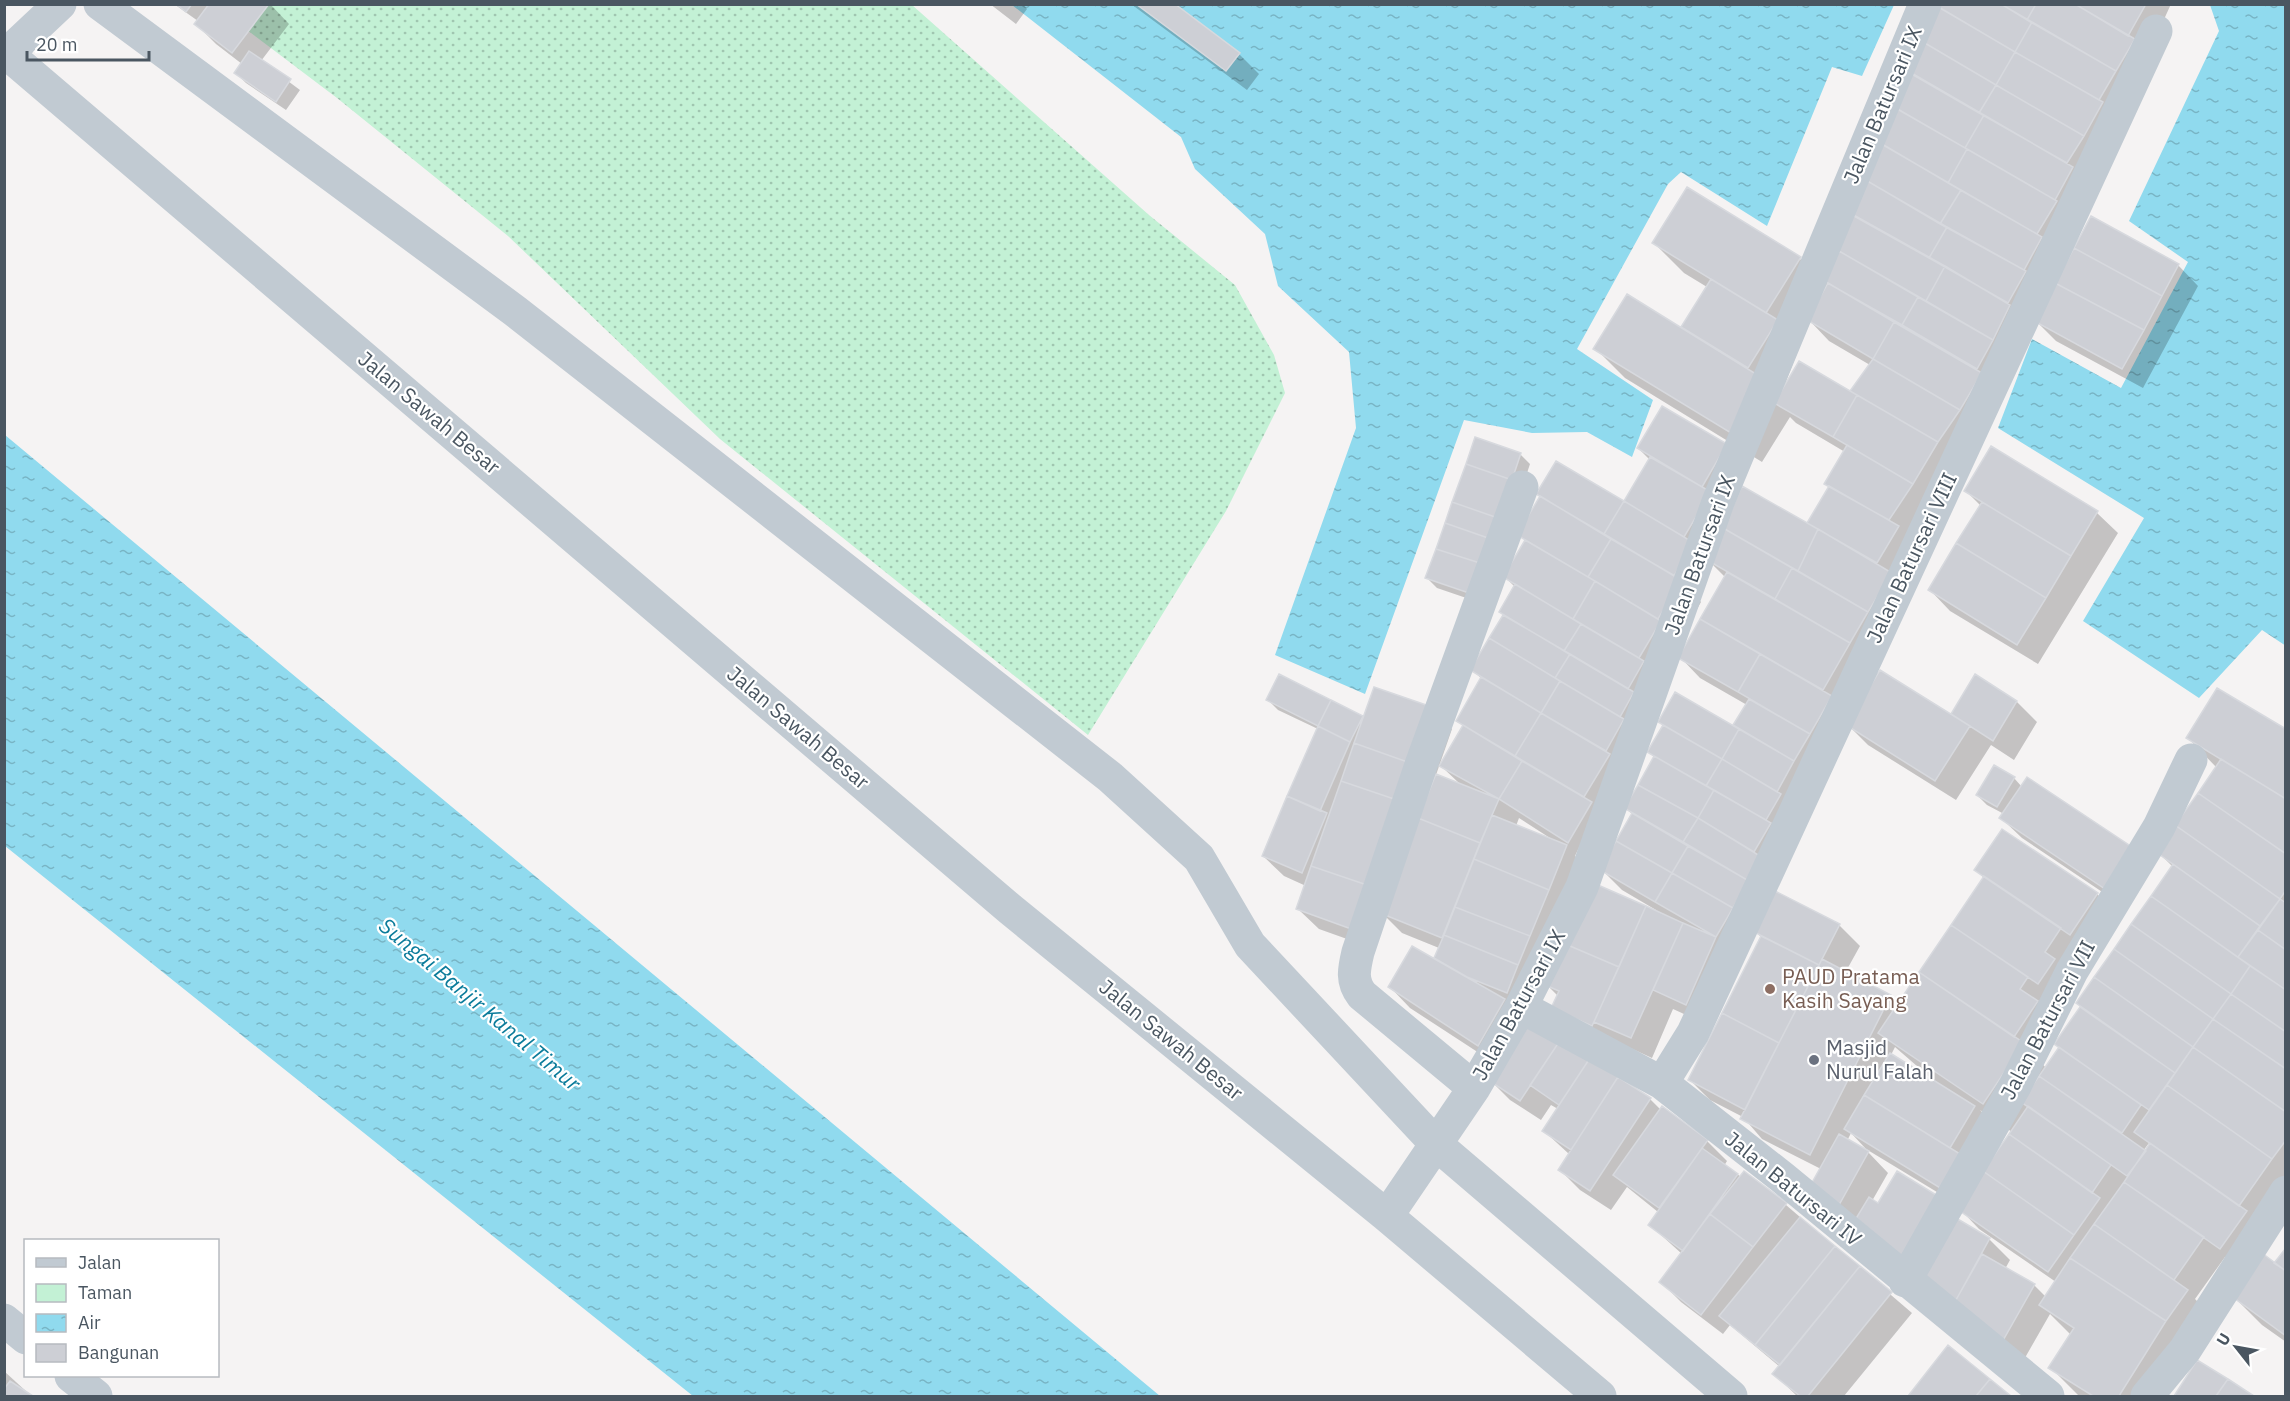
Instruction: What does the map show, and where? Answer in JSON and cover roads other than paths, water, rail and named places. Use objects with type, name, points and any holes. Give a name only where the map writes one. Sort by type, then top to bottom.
[{"type":"street","points":[[6,52],[60,4]]},
{"type":"street","points":[[99,4],[515,311],[1110,777],[1199,858],[1250,945],[1441,1140],[1731,1396]]},
{"type":"street","name":"Jalan Batursari IX","points":[[1441,1140],[1521,1007],[1582,887],[1718,502],[1925,4]]},
{"type":"street","name":"Jalan Batursari VIII","points":[[1662,1083],[1693,1033],[2156,30]]},
{"type":"street","name":"Jalan Sawah Besar","points":[[6,52],[1010,909],[1387,1216],[1600,1396]]},
{"type":"street","points":[[1470,1094],[1362,995],[1355,987],[1354,978],[1358,952],[1417,776],[1522,487]]},
{"type":"street","name":"Jalan Batursari VII","points":[[1905,1281],[2015,1086],[2072,970],[2159,827],[2191,760]]},
{"type":"street","name":"Jalan Batursari IV","points":[[1521,1007],[1662,1083],[1783,1178],[1905,1281],[2048,1396]]},
{"type":"street","points":[[1387,1216],[1441,1140]]},
{"type":"street","points":[[2147,1396],[2185,1350],[2286,1192]]},
{"type":"street","points":[[4,1320],[24,1336]]},
{"type":"street","points":[[72,1377],[96,1396]]},
{"type":"water","points":[[1012,5],[1894,5],[1862,76],[1832,67],[1767,226],[1681,172],[1668,184],[1577,349],[1653,400],[1632,457],[1587,432],[1532,433],[1464,420],[1365,694],[1275,655],[1356,428],[1349,352],[1278,286],[1265,234],[1195,169],[1181,137]]},
{"type":"water","points":[[2210,5],[2285,5],[2286,646],[2262,630],[2199,698],[2083,621],[2144,518],[1998,428],[2032,339],[2121,388],[2188,262],[2129,221],[2219,31]]},
{"type":"water","name":"Sungai Banjir Kanal Timur","points":[[4,435],[1160,1396],[693,1396],[5,846]]},
{"type":"place","name":"PAUD Pratama Kasih Sayang","points":[[1770,989]]},
{"type":"place","name":"Masjid Nurul Falah","points":[[1814,1060]]}]
